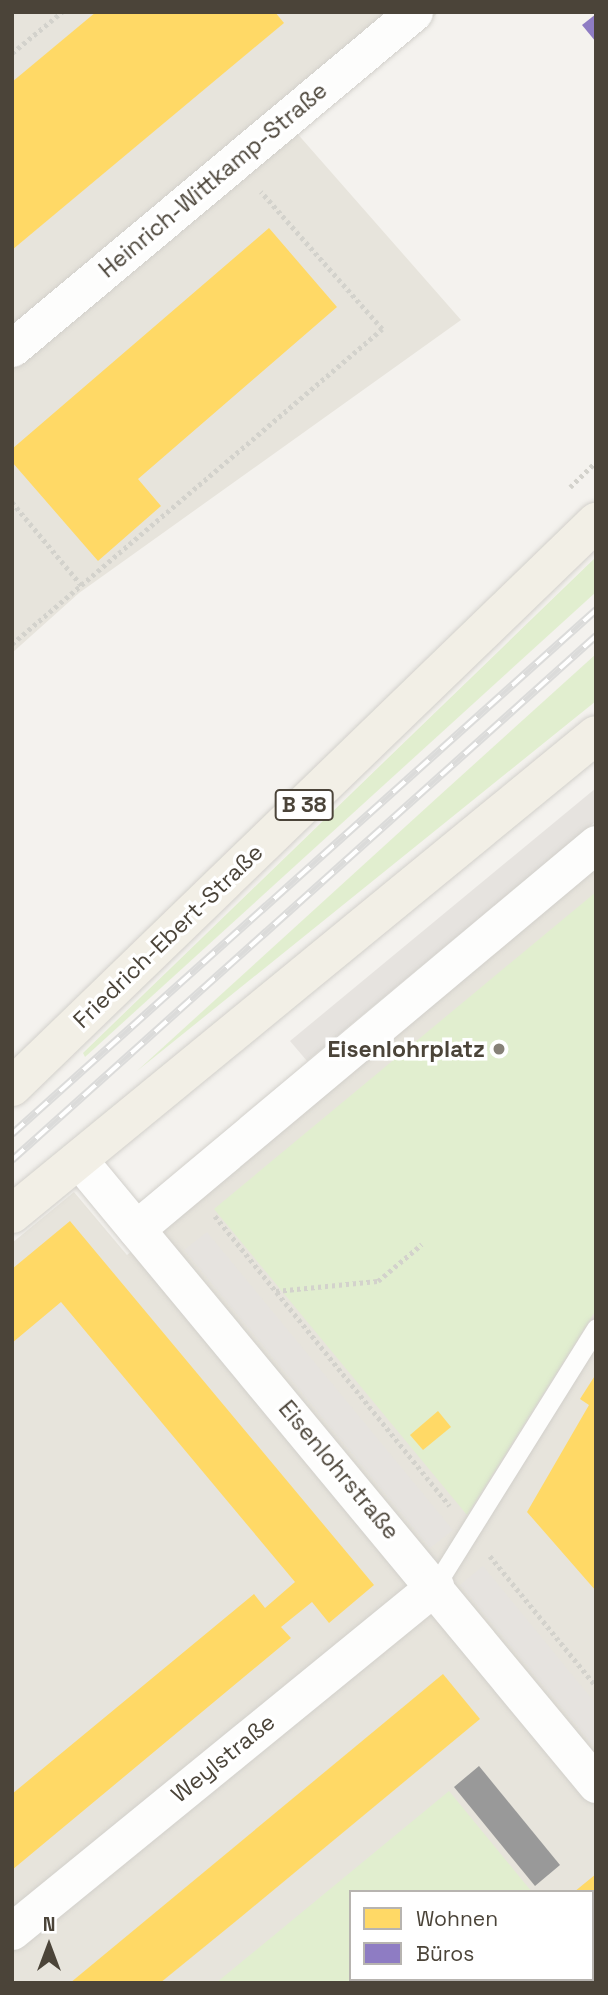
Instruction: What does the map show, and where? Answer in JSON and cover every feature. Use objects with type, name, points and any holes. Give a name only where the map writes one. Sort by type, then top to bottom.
[{"type":"main road","name":"Friedrich-Ebert-Straße","points":[[12,1087],[596,522]]},
{"type":"main road","points":[[12,1214],[596,735]]},
{"type":"street","name":"Heinrich-Wittkamp-Straße","points":[[12,348],[414,12]]},
{"type":"street","points":[[136,1229],[187,1182],[596,844]]},
{"type":"street","name":"Eisenlohrstraße","points":[[78,1159],[435,1586],[596,1784]]},
{"type":"street","name":"Weylstraße","points":[[12,1931],[435,1586]]},
{"type":"lane","points":[[435,1586],[596,1328]]},
{"type":"path","points":[[12,53],[62,12]]},
{"type":"path","points":[[12,644],[83,587],[382,329],[235,162]]},
{"type":"path","points":[[12,502],[83,587]]},
{"type":"path","points":[[187,1182],[596,1686]]},
{"type":"path","points":[[275,1291],[378,1281],[422,1244]]},
{"type":"shaded area","points":[[12,12],[439,12],[295,131],[461,320],[79,593],[12,653]]},
{"type":"shaded area","points":[[596,788],[596,821],[307,1061],[290,1041]]},
{"type":"shaded area","points":[[596,869],[596,1983],[12,1983],[12,1243],[74,1192],[127,1255]]},
{"type":"shaded area","points":[[207,1232],[453,1530],[430,1548],[184,1250]]},
{"type":"shaded area","points":[[483,1566],[596,1704],[596,1749],[460,1585]]},
{"type":"green space","points":[[596,557],[596,592],[85,1057],[83,1053]]},
{"type":"green space","points":[[596,654],[596,701],[137,1071],[439,796]]},
{"type":"green space","name":"Eisenlohrplatz","points":[[596,892],[596,1310],[467,1515],[214,1209]]},
{"type":"green space","points":[[449,1791],[530,1890],[349,1890],[349,1981],[428,1981],[425,1983],[216,1983]]},
{"type":"building: Wohnen","points":[[96,12],[275,12],[284,23],[12,250],[12,82]]},
{"type":"building: Wohnen","points":[[269,228],[337,307],[138,479],[161,506],[98,561],[12,462],[12,449]]},
{"type":"building: Wohnen","points":[[70,1221],[374,1585],[329,1623],[312,1602],[281,1627],[291,1638],[12,1870],[12,1794],[254,1594],[265,1608],[295,1582],[61,1302],[12,1343],[12,1269]]},
{"type":"building: Wohnen","points":[[596,1374],[596,1591],[527,1512],[589,1405],[580,1399]]},
{"type":"building: Wohnen","points":[[438,1411],[451,1427],[423,1450],[410,1435]]},
{"type":"building: Wohnen","points":[[443,1674],[480,1719],[241,1917],[160,1983],[70,1983]]},
{"type":"building: Wohnen","points":[[596,1874],[594,1958],[594,1890],[576,1890]]},
{"type":"building: Wohnen","points":[[466,1981],[515,1981],[463,1983]]},
{"type":"building: Büros","points":[[596,14],[596,42],[582,25]]},
{"type":"building: Industrie","points":[[479,1766],[560,1865],[535,1886],[454,1787]]},
{"type":"railway","points":[[12,1134],[596,610]]},
{"type":"railway","points":[[12,1160],[596,636]]},
{"type":"place","name":"Eisenlohrplatz","points":[[499,1049]]}]
